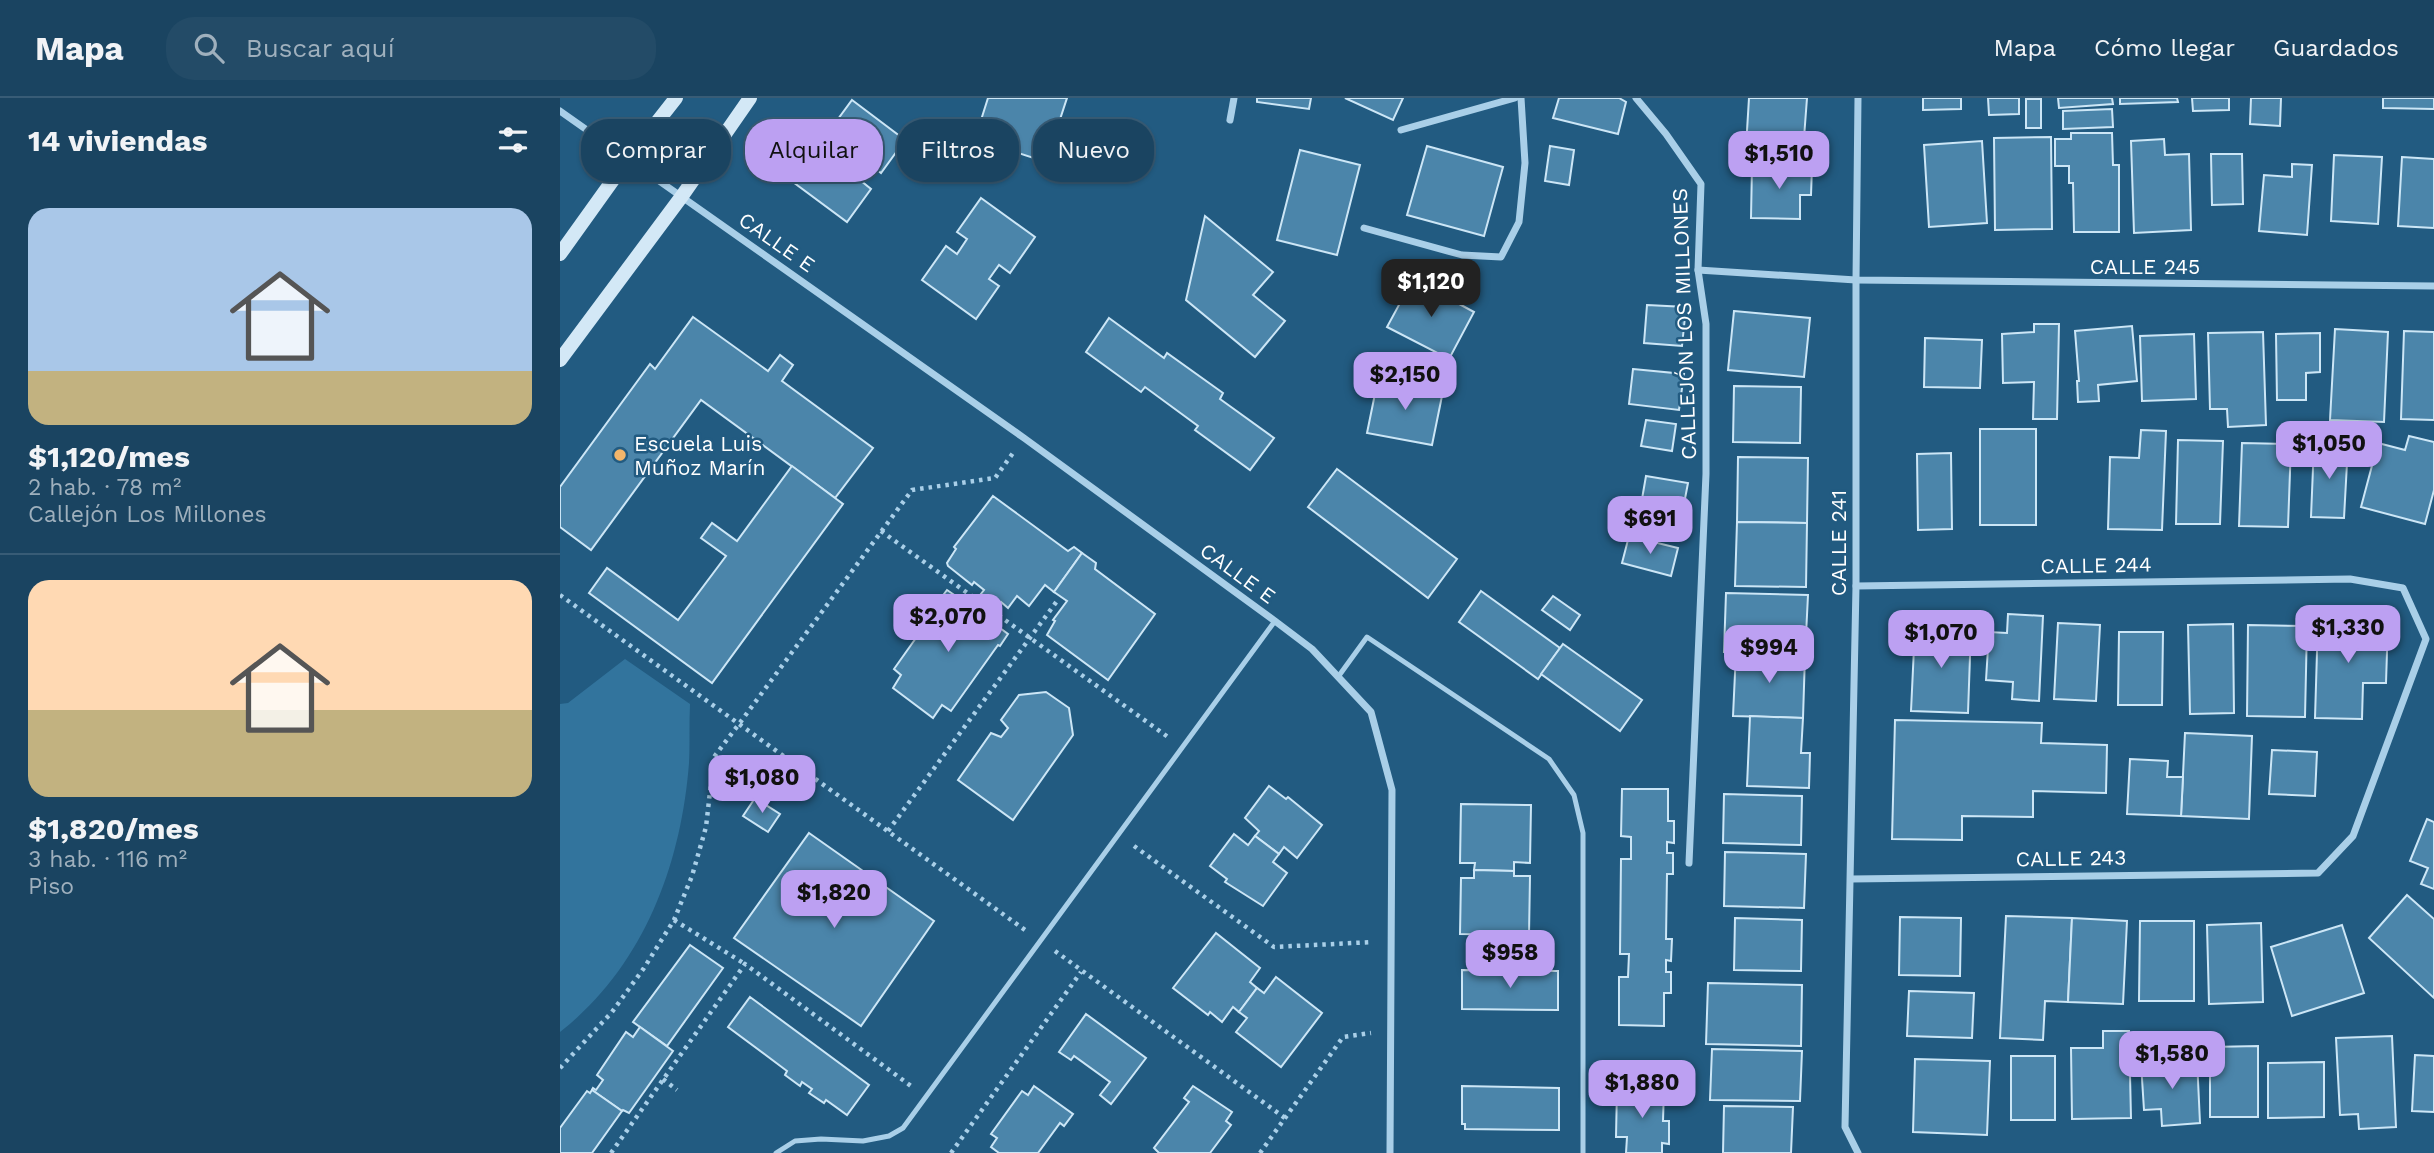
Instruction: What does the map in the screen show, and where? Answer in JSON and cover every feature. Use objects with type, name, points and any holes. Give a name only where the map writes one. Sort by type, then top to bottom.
[{"type":"main road","points":[[659,119],[676,98]]},
{"type":"main road","points":[[560,360],[682,196],[750,98]]},
{"type":"main road","points":[[560,254],[612,182]]},
{"type":"street","points":[[1230,120],[1234,98]]},
{"type":"street","points":[[1401,130],[1515,98]]},
{"type":"street","points":[[1364,228],[1462,255],[1502,257],[1519,222],[1525,163],[1521,98]]},
{"type":"street","name":"CALLEJÓN LOS MILLONES","points":[[1636,98],[1667,134],[1701,184],[1698,270],[1706,324],[1706,474],[1689,863]]},
{"type":"street","name":"CALLE 241","points":[[1858,98],[1856,586],[1845,1128],[1858,1153]]},
{"type":"street","name":"CALLE E","points":[[560,111],[581,126]]},
{"type":"street","name":"CALLE E","points":[[662,182],[1024,438],[1275,621],[1312,649],[1371,712],[1392,790],[1390,1153]]},
{"type":"street","name":"CALLE 245","points":[[1698,270],[1856,281],[2434,286]]},
{"type":"street","name":"CALLE 244","points":[[1856,586],[2350,579],[2403,589],[2426,639],[2353,836],[2318,873],[2291,873]]},
{"type":"street","name":"CALLE 243","points":[[1851,879],[2291,873]]},
{"type":"lane","points":[[776,1153],[795,1142],[821,1139],[863,1141],[889,1136],[903,1128],[1275,621]]},
{"type":"lane","points":[[1338,677],[1367,637],[1549,760],[1574,795],[1583,833],[1583,1153]]},
{"type":"path","points":[[560,1068],[612,1012],[674,920],[692,876],[706,827],[714,757],[912,490],[995,478],[1024,438]]},
{"type":"path","points":[[881,531],[1182,747]]},
{"type":"path","points":[[560,595],[1285,1118]]},
{"type":"path","points":[[888,831],[1057,601]]},
{"type":"path","points":[[1118,835],[1273,947],[1391,941]]},
{"type":"path","points":[[674,920],[746,964],[925,1097]]},
{"type":"path","points":[[611,1153],[746,964]]},
{"type":"path","points":[[951,1153],[1081,972]]},
{"type":"path","points":[[1260,1153],[1343,1037],[1390,1030]]},
{"type":"path","points":[[663,1079],[677,1090]]},
{"type":"shaded area","points":[[625,659],[690,704],[685,801],[667,876],[653,912],[614,977],[589,1006],[560,1032],[560,704],[568,703]]},
{"type":"building","points":[[988,98],[1067,98],[1060,119],[1033,119],[1033,158],[1019,153],[1019,119],[981,119]]},
{"type":"building","points":[[1257,98],[1311,98],[1309,109],[1257,102]]},
{"type":"building","points":[[1345,98],[1403,98],[1393,120]]},
{"type":"building","points":[[1559,98],[1619,98],[1626,102],[1618,134],[1553,118]]},
{"type":"building","points":[[1749,98],[1807,98],[1803,151],[1746,147]]},
{"type":"building","points":[[1923,98],[1961,98],[1961,109],[1923,110]]},
{"type":"building","points":[[1988,98],[2019,98],[2019,114],[1989,115]]},
{"type":"building","points":[[2058,98],[2112,98],[2113,104],[2059,108]]},
{"type":"building","points":[[2120,98],[2177,98],[2178,102],[2120,104]]},
{"type":"building","points":[[2192,98],[2229,98],[2229,110],[2193,111]]},
{"type":"building","points":[[2251,98],[2281,98],[2280,126],[2250,124]]},
{"type":"building","points":[[2383,98],[2434,98],[2434,109],[2383,108]]},
{"type":"building","points":[[2026,99],[2041,99],[2041,128],[2026,128]]},
{"type":"building","points":[[852,100],[877,119],[838,119]]},
{"type":"building","points":[[2112,109],[2113,127],[2063,129],[2063,111]]},
{"type":"building","points":[[883,123],[897,134],[897,151],[883,170]]},
{"type":"building","points":[[2071,133],[2112,133],[2113,165],[2119,165],[2119,232],[2074,232],[2073,183],[2069,183],[2069,166],[2055,166],[2055,139],[2071,139]]},
{"type":"building","points":[[2051,137],[2052,229],[1995,230],[1994,138]]},
{"type":"building","points":[[2164,139],[2165,155],[2189,154],[2191,230],[2134,233],[2131,141]]},
{"type":"building","points":[[1982,141],[1987,223],[1929,227],[1924,145]]},
{"type":"building","points":[[1427,146],[1503,167],[1484,236],[1407,215]]},
{"type":"building","points":[[1550,146],[1574,150],[1569,185],[1545,181]]},
{"type":"building","points":[[1300,150],[1360,165],[1337,255],[1277,240]]},
{"type":"building","points":[[2211,154],[2242,154],[2243,204],[2212,205]]},
{"type":"building","points":[[2334,155],[2382,157],[2378,224],[2331,221]]},
{"type":"building","points":[[2402,157],[2434,159],[2434,228],[2398,226]]},
{"type":"building","points":[[2292,164],[2312,165],[2307,235],[2259,231],[2264,175],[2292,177]]},
{"type":"building","points":[[1752,166],[1812,167],[1811,195],[1800,195],[1800,219],[1751,218]]},
{"type":"building","points":[[793,182],[862,182],[871,189],[847,222]]},
{"type":"building","points":[[981,198],[1035,237],[1010,273],[999,265],[989,279],[999,286],[976,319],[922,280],[946,246],[957,254],[967,239],[957,232]]},
{"type":"building","points":[[1205,216],[1273,272],[1253,295],[1285,321],[1255,357],[1186,300]]},
{"type":"building","points":[[1413,279],[1474,312],[1449,359],[1387,327]]},
{"type":"building","points":[[1647,305],[1686,307],[1682,346],[1644,343]]},
{"type":"building","points":[[1734,311],[1810,318],[1804,377],[1728,370]]},
{"type":"building","points":[[693,317],[768,371],[780,355],[793,365],[782,381],[873,448],[835,498],[701,400],[591,550],[560,527],[560,487],[650,364],[655,369]]},
{"type":"building","points":[[1109,318],[1164,358],[1167,353],[1223,393],[1220,399],[1274,438],[1250,470],[1195,430],[1198,426],[1145,387],[1141,392],[1086,352]]},
{"type":"building","points":[[2034,324],[2059,324],[2057,419],[2033,419],[2034,382],[2003,383],[2002,334],[2034,332]]},
{"type":"building","points":[[2132,326],[2137,381],[2098,385],[2099,401],[2078,402],[2075,331]]},
{"type":"building","points":[[2335,329],[2388,332],[2384,422],[2330,420]]},
{"type":"building","points":[[2404,331],[2434,332],[2434,420],[2401,419]]},
{"type":"building","points":[[2263,332],[2266,425],[2228,427],[2227,409],[2210,409],[2208,333]]},
{"type":"building","points":[[2320,333],[2320,372],[2306,373],[2306,400],[2277,400],[2276,334]]},
{"type":"building","points":[[2194,334],[2196,399],[2142,401],[2140,336]]},
{"type":"building","points":[[1925,338],[1982,340],[1980,388],[1924,387]]},
{"type":"building","points":[[1633,369],[1684,374],[1679,410],[1629,404]]},
{"type":"building","points":[[1378,379],[1443,391],[1432,445],[1367,433]]},
{"type":"building","points":[[1734,386],[1801,387],[1800,443],[1733,442]]},
{"type":"building","points":[[1646,420],[1676,424],[1672,451],[1641,446]]},
{"type":"building","points":[[1980,429],[2036,429],[2036,525],[1980,525]]},
{"type":"building","points":[[2141,430],[2166,431],[2162,530],[2108,529],[2110,457],[2139,458]]},
{"type":"building","points":[[2409,436],[2434,442],[2434,490],[2425,524],[2361,507],[2378,443],[2405,450]]},
{"type":"building","points":[[2178,440],[2223,441],[2220,524],[2176,524]]},
{"type":"building","points":[[2242,443],[2291,444],[2288,527],[2239,526]]},
{"type":"building","points":[[2314,444],[2348,445],[2344,518],[2311,517]]},
{"type":"building","points":[[1951,453],[1952,529],[1918,530],[1917,454]]},
{"type":"building","points":[[1738,457],[1808,458],[1807,523],[1737,522]]},
{"type":"building","points":[[792,466],[843,504],[712,683],[589,593],[607,568],[678,620],[726,556],[701,538],[712,523],[737,541]]},
{"type":"building","points":[[1337,469],[1457,559],[1428,598],[1308,507]]},
{"type":"building","points":[[1646,476],[1688,483],[1679,530],[1638,522]]},
{"type":"building","points":[[993,496],[1068,551],[1074,547],[1082,553],[1054,592],[1045,585],[1029,606],[1017,596],[1008,608],[1001,602],[994,611],[977,599],[984,590],[974,582],[972,585],[947,563],[956,549],[954,547]]},
{"type":"building","points":[[1737,522],[1807,523],[1806,587],[1735,586]]},
{"type":"building","points":[[1629,536],[1678,548],[1671,576],[1622,563]]},
{"type":"building","points":[[1082,553],[1096,563],[1095,569],[1155,614],[1108,680],[1047,635],[1055,621],[1053,620],[1067,601],[1054,592]]},
{"type":"building","points":[[947,590],[972,607],[977,599],[994,611],[988,619],[1008,634],[951,711],[942,705],[933,718],[893,688],[901,675],[894,669]]},
{"type":"building","points":[[1481,591],[1560,648],[1538,679],[1459,622]]},
{"type":"building","points":[[1726,593],[1808,595],[1805,655],[1724,652]]},
{"type":"building","points":[[1553,596],[1580,615],[1570,630],[1542,610]]},
{"type":"building","points":[[2008,614],[2043,616],[2039,701],[2012,699],[2013,682],[1986,680],[1989,632],[2007,633]]},
{"type":"building","points":[[2318,619],[2388,621],[2386,683],[2363,683],[2362,719],[2315,718]]},
{"type":"building","points":[[2058,623],[2100,625],[2096,701],[2054,699]]},
{"type":"building","points":[[2233,624],[2234,713],[2190,714],[2188,625]]},
{"type":"building","points":[[2248,625],[2307,626],[2305,717],[2247,716]]},
{"type":"building","points":[[1915,627],[1971,628],[1968,713],[1911,711]]},
{"type":"building","points":[[2119,632],[2163,632],[2162,705],[2118,705]]},
{"type":"building","points":[[1563,644],[1642,700],[1620,731],[1541,674]]},
{"type":"building","points":[[1736,652],[1805,655],[1803,718],[1733,716]]},
{"type":"building","points":[[1046,692],[1069,708],[1073,735],[1013,820],[958,780],[991,733],[1001,737],[1008,728],[1001,720],[1019,695]]},
{"type":"building","points":[[1750,716],[1803,718],[1801,753],[1810,753],[1809,788],[1747,786]]},
{"type":"building","points":[[1895,720],[2042,723],[2041,743],[2107,745],[2106,793],[2033,791],[2033,817],[1962,816],[1962,840],[1892,839]]},
{"type":"building","points":[[2185,733],[2252,736],[2249,819],[2181,816]]},
{"type":"building","points":[[2272,750],[2317,752],[2315,796],[2269,794]]},
{"type":"building","points":[[2130,759],[2168,761],[2167,777],[2183,777],[2181,816],[2127,814]]},
{"type":"building","points":[[1269,786],[1286,799],[1288,797],[1322,825],[1297,858],[1284,847],[1279,854],[1255,836],[1259,831],[1245,818]]},
{"type":"building","points":[[1622,789],[1668,789],[1668,821],[1674,821],[1674,843],[1667,842],[1667,853],[1673,853],[1673,874],[1667,874],[1666,939],[1672,939],[1671,961],[1666,960],[1666,972],[1671,972],[1671,993],[1664,993],[1664,1026],[1619,1025],[1619,977],[1628,977],[1629,954],[1620,954],[1621,859],[1631,859],[1631,837],[1621,836]]},
{"type":"building","points":[[1724,794],[1802,796],[1801,845],[1723,843]]},
{"type":"building","points":[[755,798],[780,814],[768,832],[743,816]]},
{"type":"building","points":[[1461,804],[1531,805],[1530,863],[1514,862],[1514,871],[1474,870],[1475,863],[1460,863]]},
{"type":"building","points":[[2427,819],[2434,822],[2434,889],[2421,884],[2428,868],[2410,861]]},
{"type":"building","points":[[809,833],[934,921],[861,1026],[734,938]]},
{"type":"building","points":[[1234,834],[1248,845],[1255,836],[1279,854],[1273,862],[1287,873],[1263,906],[1225,882],[1227,879],[1210,866]]},
{"type":"building","points":[[1725,852],[1806,854],[1804,908],[1724,906]]},
{"type":"building","points":[[1474,870],[1514,871],[1514,876],[1530,876],[1529,935],[1460,934],[1461,878],[1474,878]]},
{"type":"building","points":[[2407,895],[2434,919],[2434,998],[2369,938]]},
{"type":"building","points":[[2006,916],[2072,918],[2068,1002],[2045,1001],[2043,1040],[2000,1038]]},
{"type":"building","points":[[1900,917],[1961,918],[1960,976],[1899,975]]},
{"type":"building","points":[[1735,918],[1802,920],[1801,971],[1734,970]]},
{"type":"building","points":[[2072,918],[2127,921],[2123,1004],[2068,1002]]},
{"type":"building","points":[[2140,921],[2194,921],[2194,1001],[2139,1001]]},
{"type":"building","points":[[2261,923],[2263,1002],[2209,1004],[2207,925]]},
{"type":"building","points":[[2342,925],[2364,993],[2292,1016],[2271,947]]},
{"type":"building","points":[[1216,933],[1260,968],[1250,982],[1257,988],[1239,1012],[1233,1007],[1222,1022],[1210,1012],[1208,1015],[1173,988]]},
{"type":"building","points":[[690,945],[723,968],[667,1046],[633,1022]]},
{"type":"building","points":[[1462,970],[1558,971],[1558,1010],[1462,1009]]},
{"type":"building","points":[[1276,977],[1322,1013],[1281,1067],[1236,1032],[1247,1018],[1239,1012],[1257,988],[1264,993]]},
{"type":"building","points":[[1708,983],[1802,985],[1801,1046],[1706,1044]]},
{"type":"building","points":[[1909,991],[1974,993],[1972,1038],[1907,1036]]},
{"type":"building","points":[[750,997],[869,1085],[847,1115],[826,1100],[824,1103],[809,1093],[812,1089],[802,1082],[800,1086],[785,1075],[787,1071],[728,1027]]},
{"type":"building","points":[[1086,1014],[1146,1058],[1111,1104],[1100,1095],[1110,1082],[1074,1056],[1071,1060],[1059,1052]]},
{"type":"building","points":[[640,1027],[673,1051],[629,1113],[592,1090],[596,1090],[603,1080],[597,1075],[626,1032],[633,1037]]},
{"type":"building","points":[[2103,1031],[2129,1031],[2131,1118],[2072,1119],[2071,1048],[2103,1048]]},
{"type":"building","points":[[2392,1036],[2396,1127],[2359,1129],[2358,1114],[2340,1115],[2336,1038]]},
{"type":"building","points":[[2258,1046],[2258,1117],[2210,1117],[2210,1047]]},
{"type":"building","points":[[1712,1049],[1802,1051],[1800,1101],[1710,1100]]},
{"type":"building","points":[[2415,1055],[2434,1056],[2434,1112],[2412,1111]]},
{"type":"building","points":[[2011,1056],[2055,1056],[2055,1120],[2011,1120]]},
{"type":"building","points":[[1915,1059],[1990,1061],[1987,1135],[1913,1132]]},
{"type":"building","points":[[2197,1059],[2200,1123],[2162,1126],[2161,1109],[2144,1110],[2141,1063]]},
{"type":"building","points":[[2324,1062],[2324,1117],[2268,1118],[2268,1063]]},
{"type":"building","points":[[1034,1086],[1073,1114],[1064,1126],[1060,1123],[1038,1153],[999,1153],[991,1147],[997,1138],[991,1134],[1022,1091],[1028,1095]]},
{"type":"building","points":[[1193,1086],[1232,1112],[1226,1121],[1231,1125],[1210,1153],[1159,1153],[1154,1148],[1189,1102],[1184,1098]]},
{"type":"building","points":[[1462,1086],[1559,1088],[1559,1130],[1465,1129],[1465,1124],[1462,1124]]},
{"type":"building","points":[[1617,1088],[1664,1089],[1663,1121],[1669,1121],[1669,1144],[1662,1143],[1662,1153],[1626,1153],[1627,1137],[1616,1137]]},
{"type":"building","points":[[592,1090],[622,1111],[592,1153],[560,1153],[560,1128],[587,1091],[590,1093]]},
{"type":"building","points":[[1724,1106],[1793,1107],[1791,1153],[1723,1153]]},
{"type":"place","name":"Escuela Luis Muñoz Marín","points":[[620,455]]}]
